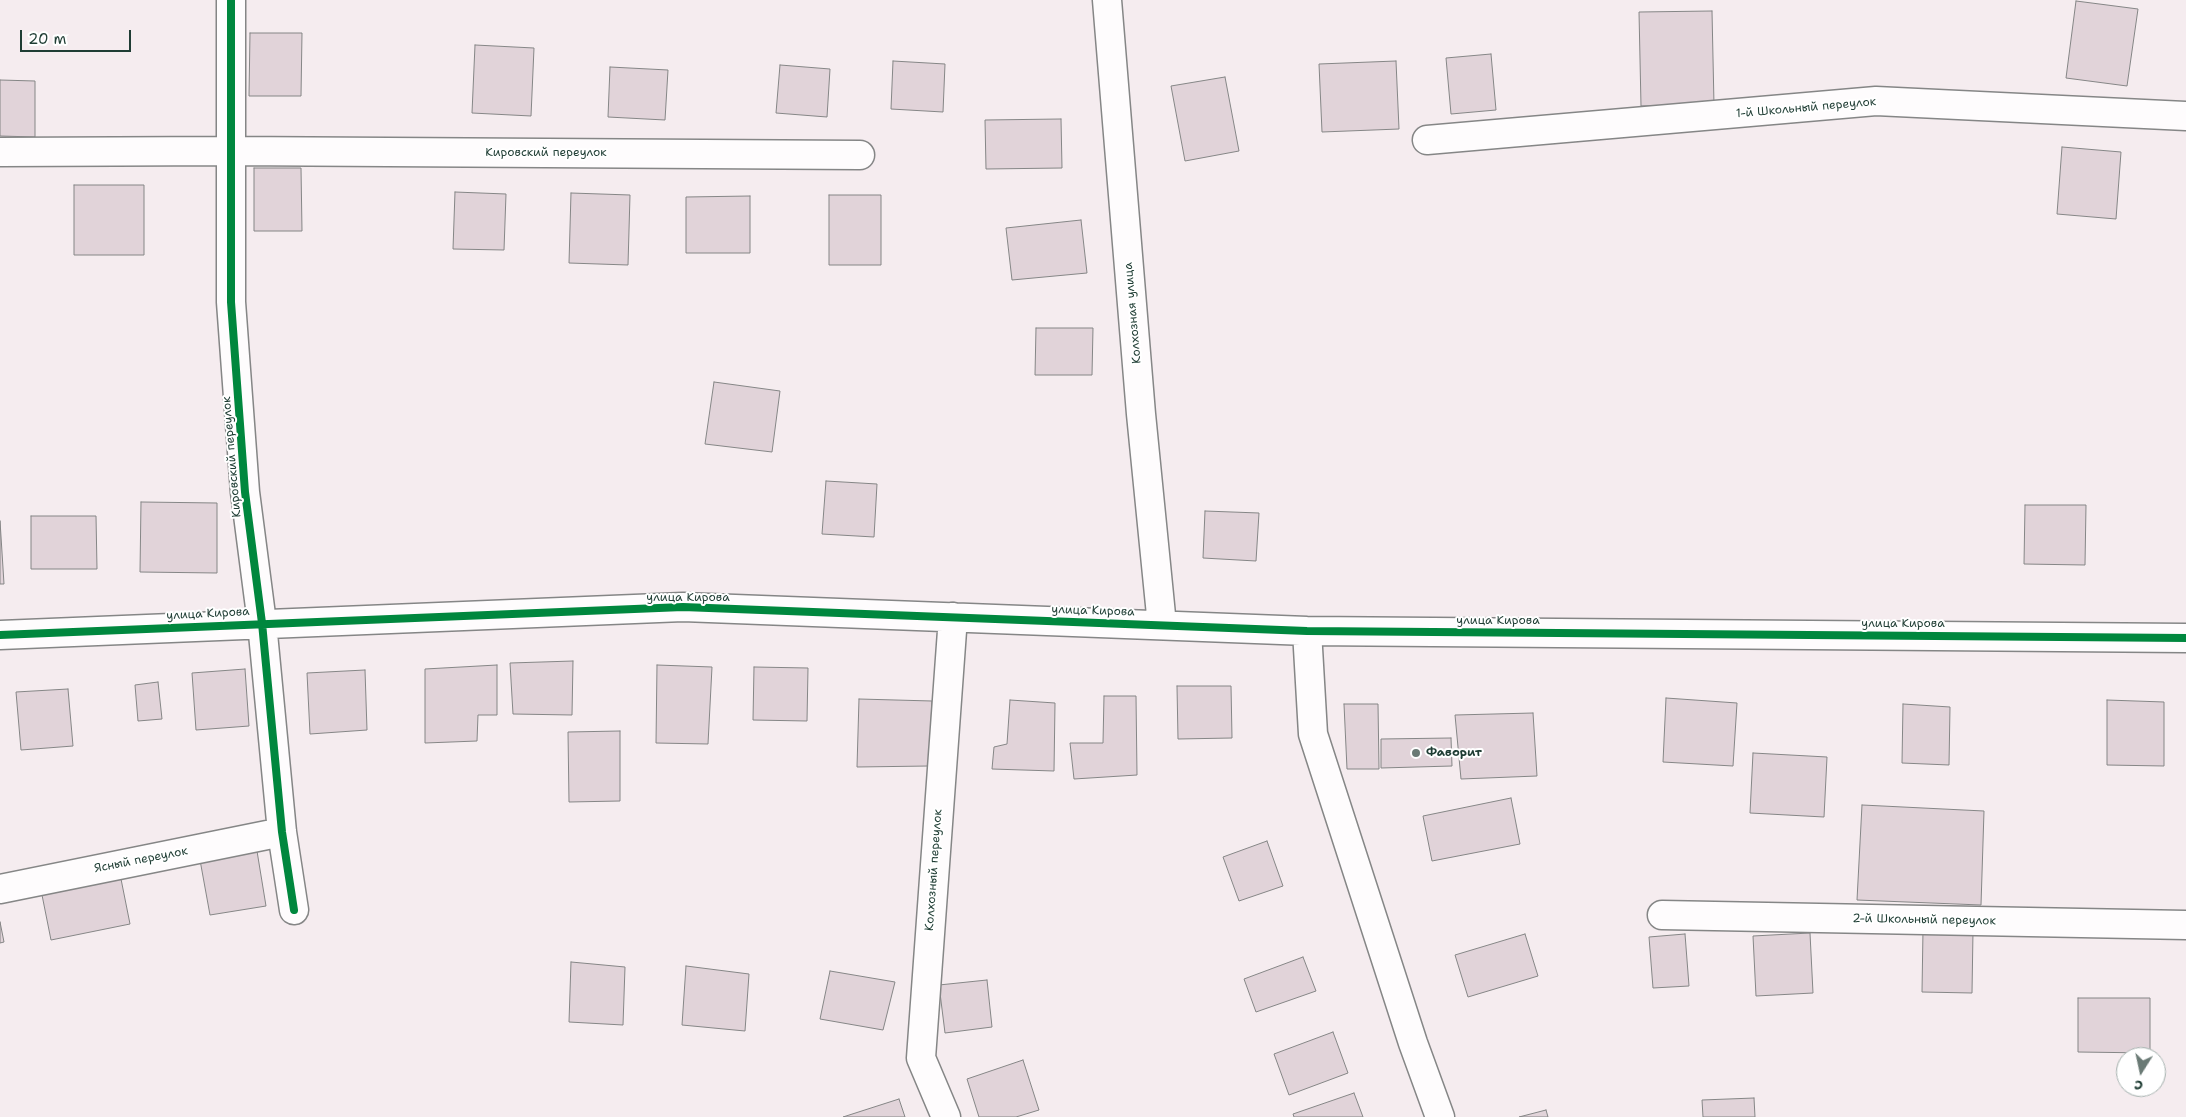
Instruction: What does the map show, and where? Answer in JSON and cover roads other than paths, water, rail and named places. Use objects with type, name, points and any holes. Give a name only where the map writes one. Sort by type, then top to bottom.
[{"type":"street","name":"Кировский переулок","points":[[231,0],[230,302],[245,492],[262,623],[282,832],[294,910]]},
{"type":"street","name":"Колхозная улица","points":[[1107,0],[1141,414],[1162,625]]},
{"type":"street","name":"1-й Школьный переулок","points":[[1426,140],[1876,101],[2186,116]]},
{"type":"street","name":"Кировский переулок","points":[[0,152],[231,151],[860,156]]},
{"type":"street","name":"улица Кирова","points":[[0,635],[262,623],[683,608],[1307,630],[2186,638]]},
{"type":"street","name":"Колхозный переулок","points":[[946,1117],[920,1058],[953,617]]},
{"type":"street","points":[[1307,630],[1312,734],[1413,1043],[1440,1117]]},
{"type":"street","name":"Ясный переулок","points":[[0,889],[282,832]]},
{"type":"street","name":"2-й Школьный переулок","points":[[1662,915],[2186,925]]},
{"type":"place","name":"Фаворит","points":[[1416,753]]}]
